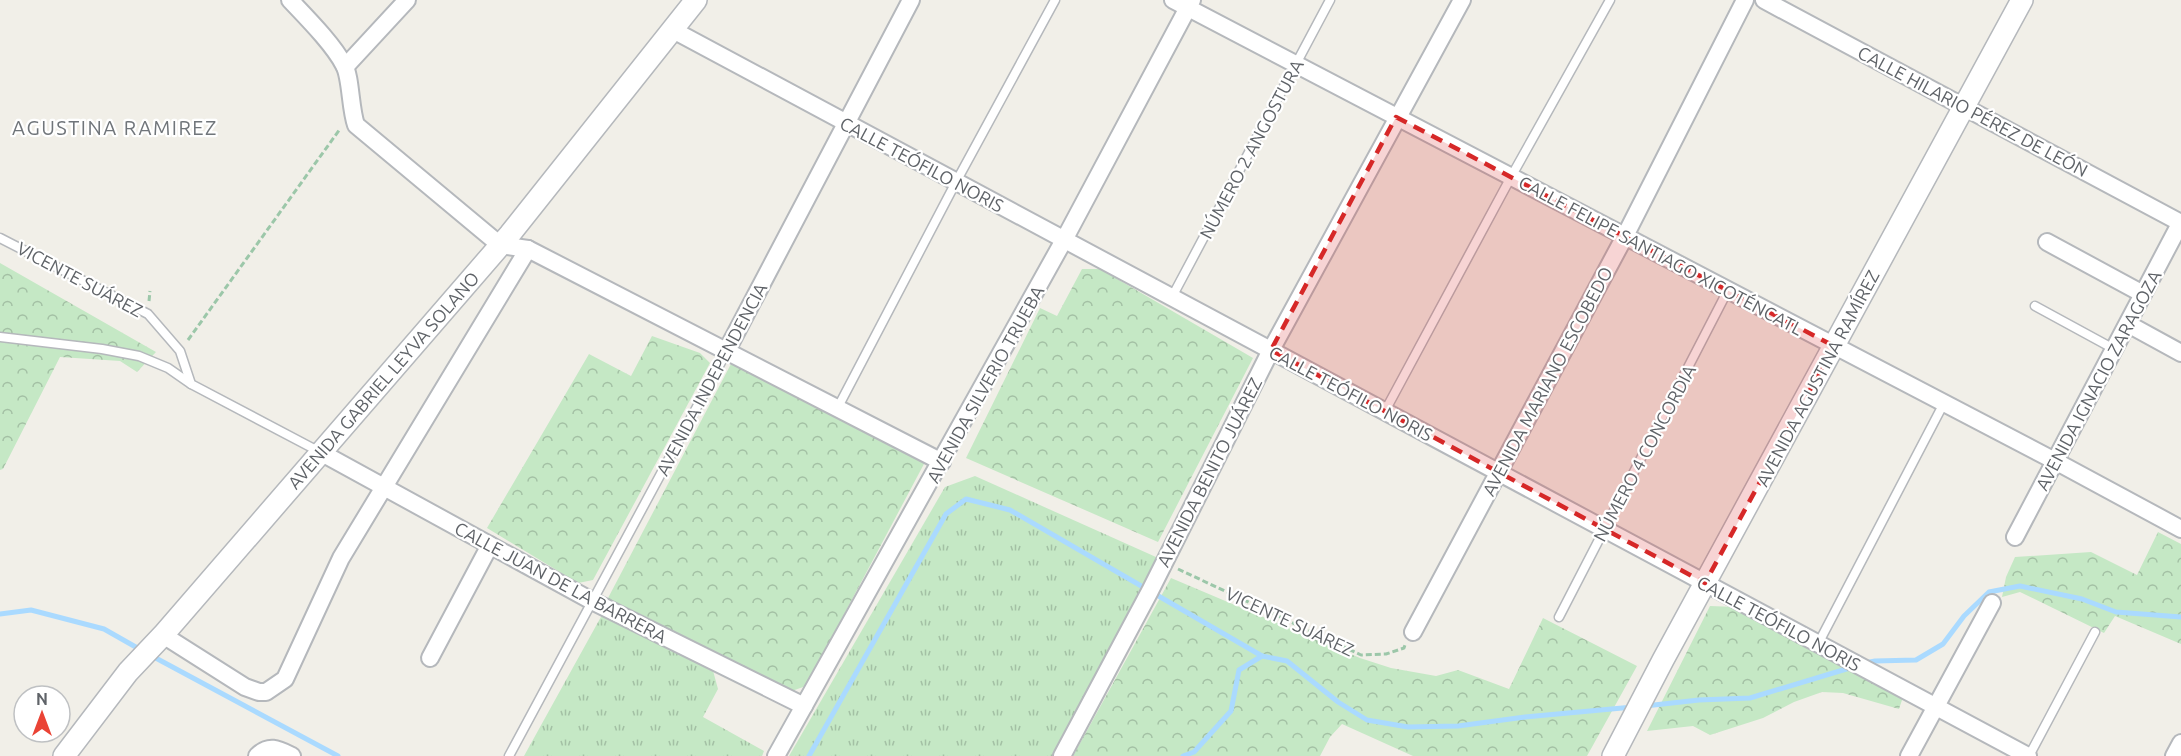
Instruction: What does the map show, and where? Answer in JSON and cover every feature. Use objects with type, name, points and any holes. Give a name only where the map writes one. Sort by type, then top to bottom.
[{"type":"street","points":[[290,0],[315,27],[345,67],[356,125],[500,245],[528,249],[942,462]]},
{"type":"street","points":[[345,67],[407,0]]},
{"type":"street","name":"AVENIDA GABRIEL LEYVA SOLANO","points":[[64,756],[128,672],[500,245],[696,0]]},
{"type":"street","name":"AVENIDA INDEPENDENCIA","points":[[727,350],[911,0]]},
{"type":"street","name":"AVENIDA BENITO JUÁREZ","points":[[1062,756],[1271,350],[1396,117],[1462,0]]},
{"type":"street","name":"AVENIDA MARIANO ESCOBEDO","points":[[1413,632],[1624,236],[1745,0]]},
{"type":"street","name":"CALLE HILARIO PÉREZ DE LEÓN","points":[[1764,0],[2181,223]]},
{"type":"street","name":"AVENIDA AGUSTINA RAMÍREZ","points":[[1613,756],[2022,0]]},
{"type":"street","name":"CALLE FELIPE SANTIAGO XICOTÉNCATL","points":[[1184,3],[1296,65],[2181,529]]},
{"type":"street","name":"AVENIDA SILVERIO TRUEBA","points":[[776,756],[1065,240],[1184,3]]},
{"type":"street","name":"CALLE TEÓFILO NORIS","points":[[673,30],[2029,756]]},
{"type":"street","name":"AVENIDA IGNACIO ZARAGOZA","points":[[2015,537],[2181,223]]},
{"type":"street","points":[[2048,242],[2143,294]]},
{"type":"street","points":[[159,639],[259,692],[266,692],[285,679],[341,558],[528,249]]},
{"type":"street","points":[[2128,324],[2181,353]]},
{"type":"street","name":"CALLE JUAN DE LA BARRERA","points":[[320,452],[592,601],[804,706]]},
{"type":"street","points":[[430,658],[490,545]]},
{"type":"street","points":[[1909,756],[1992,603]]},
{"type":"street","points":[[2174,756],[2181,743]]},
{"type":"street","points":[[257,756],[269,748],[278,748],[292,756]]},
{"type":"lane","points":[[837,409],[1055,0]]},
{"type":"lane","name":"NÚMERO 2 ANGOSTURA","points":[[1172,297],[1330,0]]},
{"type":"lane","points":[[1385,411],[1511,177],[1610,0]]},
{"type":"lane","name":"VICENTE SUÁREZ","points":[[0,238],[148,314],[180,351],[191,384]]},
{"type":"lane","name":"NÚMERO 4 CONCORDIA","points":[[1559,617],[1728,290]]},
{"type":"lane","points":[[2035,306],[2114,349]]},
{"type":"lane","points":[[0,337],[139,356],[168,368],[191,384],[320,452]]},
{"type":"lane","name":"AVENIDA INDEPENDENCIA","points":[[509,756],[727,350]]},
{"type":"lane","points":[[1818,644],[1944,403]]},
{"type":"lane","points":[[2029,756],[2095,633]]},
{"type":"path","points":[[180,351],[352,113]]},
{"type":"path","name":"VICENTE SUÁREZ","points":[[1163,562],[1361,655],[1386,654],[1404,648],[1413,632]]},
{"type":"highlighted area","points":[[1396,117],[1834,346],[1705,583],[1271,350]]},
{"type":"green space","points":[[0,263],[156,352],[137,372],[120,361],[60,357],[3,469],[0,470]]},
{"type":"green space","points":[[1082,269],[1100,269],[1253,358],[1158,542],[966,458],[1040,308],[1057,316]]},
{"type":"green space","points":[[652,336],[700,353],[710,363],[593,580],[578,583],[487,528],[589,354],[631,376]]},
{"type":"green space","points":[[732,362],[925,462],[806,686],[789,692],[607,600]]},
{"type":"green space","points":[[975,476],[1156,557],[1154,572],[1053,756],[789,756],[945,487]]},
{"type":"green space","points":[[2158,532],[2181,544],[2181,644],[2115,616],[2104,633],[2020,592],[2002,597],[2006,577],[2015,557],[2091,552],[2137,575]]},
{"type":"green space","points":[[1171,578],[1360,658],[1391,668],[1436,676],[1458,670],[1509,689],[1543,618],[1637,666],[1587,756],[1413,756],[1342,724],[1330,737],[1320,756],[1073,756]]},
{"type":"green space","points":[[1710,606],[1736,607],[1904,694],[1899,709],[1843,693],[1822,692],[1794,702],[1763,718],[1710,735],[1693,726],[1647,731]]},
{"type":"green space","points":[[602,615],[712,667],[718,689],[703,717],[764,751],[762,756],[524,756]]},
{"type":"waterway","points":[[809,756],[946,514],[966,499],[1010,510],[1262,656]]},
{"type":"waterway","points":[[1865,663],[1916,660],[1943,644],[1964,616],[1989,592],[2020,586],[2082,599],[2116,612],[2181,617]]},
{"type":"waterway","points":[[0,614],[31,610],[104,629],[141,650]]},
{"type":"waterway","points":[[152,656],[338,756]]},
{"type":"waterway","points":[[1183,756],[1194,752],[1231,711],[1239,670],[1262,656],[1287,661],[1338,702],[1367,720],[1408,727],[1458,726],[1633,707]]},
{"type":"waterway","points":[[1645,706],[1699,700],[1750,698],[1853,667]]},
{"type":"district","name":"AGUSTINA RAMIREZ","points":[[115,127]]}]
